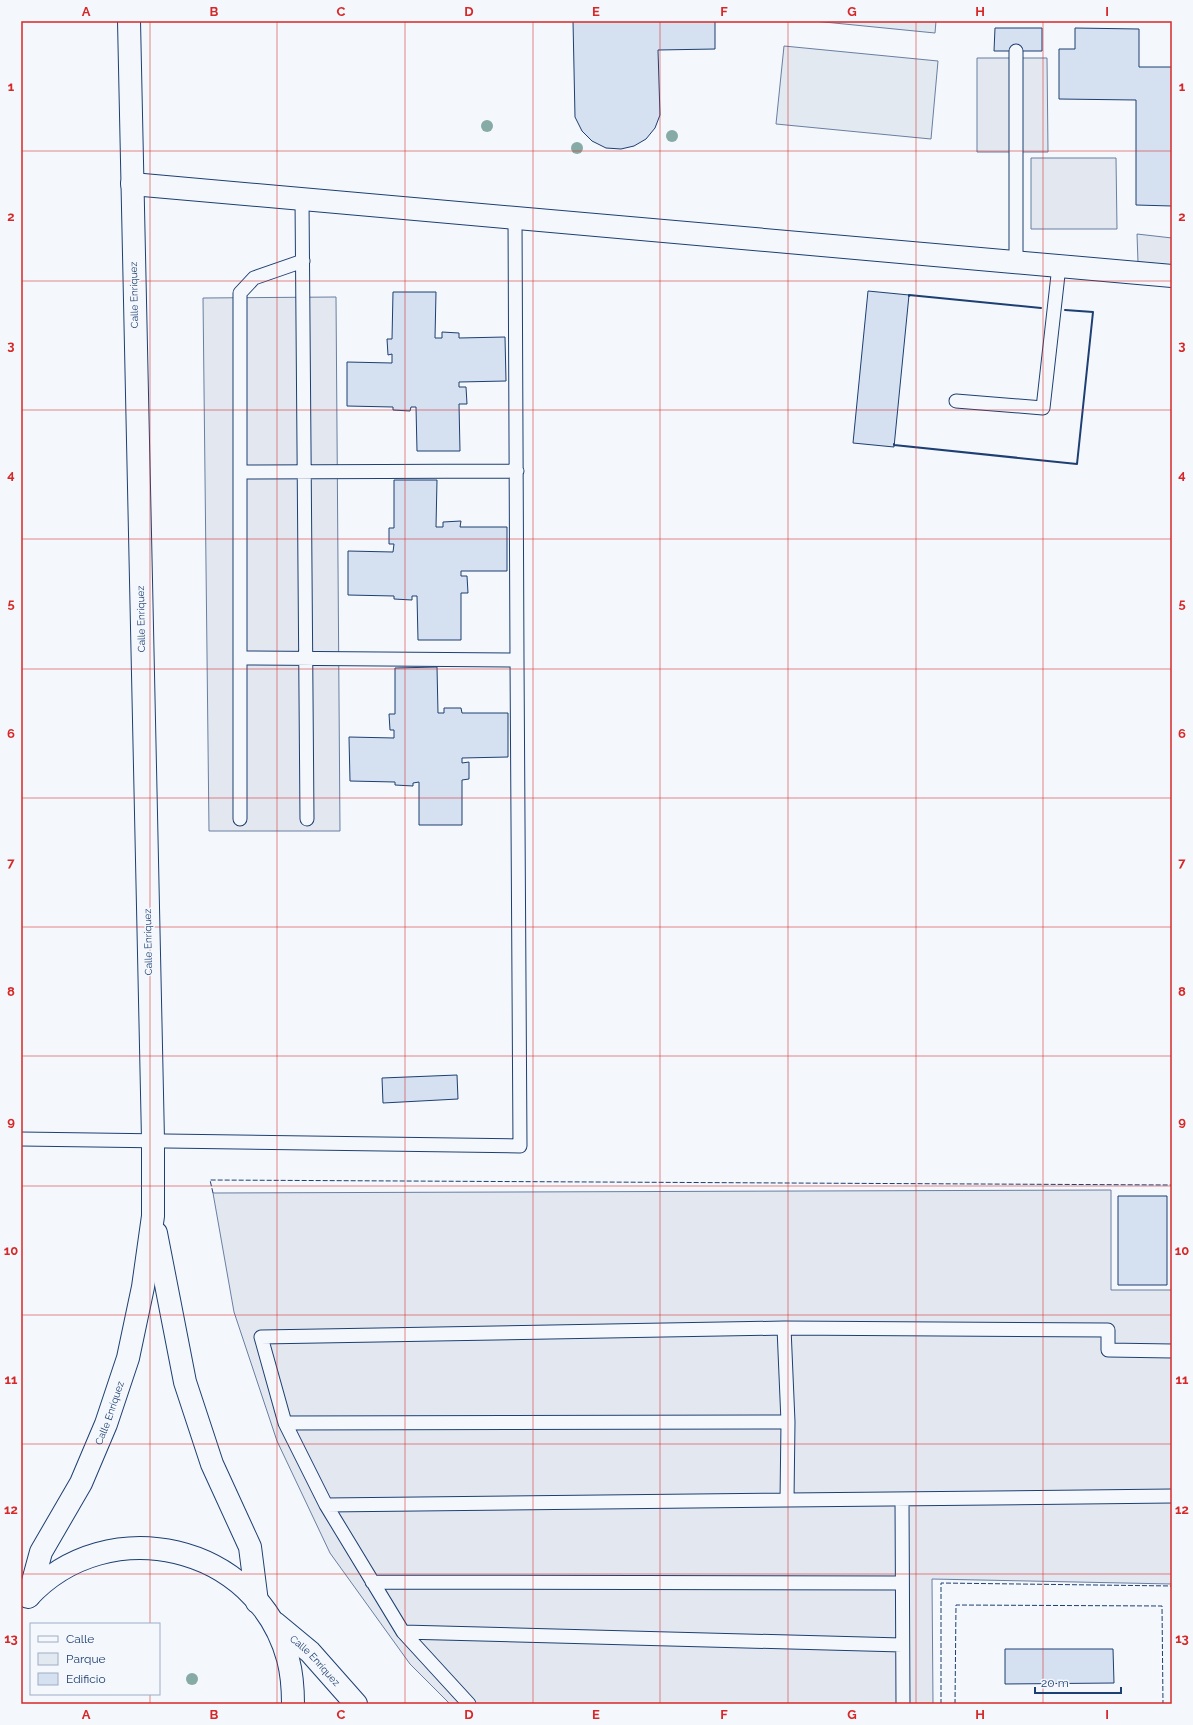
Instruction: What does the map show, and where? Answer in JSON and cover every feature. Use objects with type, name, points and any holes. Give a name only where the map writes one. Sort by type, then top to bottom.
[{"type":"street","name":"Calle Enríquez","points":[[25,1601],[41,1552],[80,1483],[106,1424],[128,1358],[143,1287],[153,1216],[153,1140],[129,21]]},
{"type":"street","points":[[132,184],[1172,276]]},
{"type":"street","name":"Calle Enríquez","points":[[153,1216],[185,1382],[212,1464],[250,1547],[257,1602]]},
{"type":"street","points":[[25,1601],[38,1587],[58,1571],[81,1559],[105,1551],[131,1547],[157,1548],[176,1552],[207,1562],[229,1575],[249,1592],[271,1620],[288,1658],[293,1684],[293,1704]]},
{"type":"street","name":"Calle Enríquez","points":[[271,1620],[310,1652],[356,1704]]},
{"type":"lane","points":[[1016,51],[1016,262]]},
{"type":"lane","points":[[302,199],[307,819]]},
{"type":"lane","points":[[21,1139],[520,1146],[515,218]]},
{"type":"lane","points":[[240,819],[240,293],[254,278],[303,261]]},
{"type":"lane","points":[[956,401],[1043,408],[1059,266]]},
{"type":"lane","points":[[240,472],[517,471]]},
{"type":"lane","points":[[240,658],[517,660]]},
{"type":"lane","points":[[784,1328],[788,1422],[787,1500]]},
{"type":"lane","points":[[469,1704],[403,1632],[326,1505],[285,1423],[261,1337],[784,1328],[1108,1330],[1108,1350],[1172,1350]]},
{"type":"lane","points":[[285,1423],[788,1422]]},
{"type":"lane","points":[[326,1505],[1172,1496]]},
{"type":"lane","points":[[902,1499],[902,1704]]},
{"type":"lane","points":[[372,1582],[902,1583]]},
{"type":"lane","points":[[403,1632],[902,1645]]},
{"type":"green space","points":[[814,21],[936,21],[935,33]]},
{"type":"green space","points":[[784,46],[938,61],[931,139],[776,124]]},
{"type":"shaded area","points":[[977,58],[1047,58],[1048,152],[977,152]]},
{"type":"shaded area","points":[[1031,158],[1116,158],[1117,229],[1031,229]]},
{"type":"shaded area","points":[[1137,234],[1172,238],[1172,265],[1138,262]]},
{"type":"shaded area","points":[[336,297],[340,831],[209,831],[203,298]]},
{"type":"shaded area","points":[[1111,1190],[1111,1290],[1172,1290],[1172,1584],[932,1579],[933,1704],[450,1704],[410,1664],[330,1553],[277,1441],[234,1312],[213,1193]]},
{"type":"building","points":[[573,21],[715,21],[715,49],[658,50],[660,115],[655,128],[646,139],[634,146],[621,149],[606,148],[592,141],[582,131],[575,117]]},
{"type":"building","points":[[995,28],[1042,28],[1042,51],[994,51]]},
{"type":"building","points":[[1075,28],[1139,29],[1139,67],[1172,67],[1172,206],[1136,205],[1136,100],[1059,99],[1059,49],[1075,49]]},
{"type":"building","points":[[868,291],[909,295],[894,447],[853,443]]},
{"type":"building","points":[[393,292],[436,292],[435,338],[442,338],[442,332],[459,333],[459,338],[505,337],[506,381],[459,382],[459,387],[466,387],[467,404],[459,404],[460,451],[417,451],[416,407],[411,407],[410,411],[393,410],[393,407],[347,406],[347,362],[392,363],[392,354],[388,355],[387,339],[392,339]]},
{"type":"building","points":[[394,480],[437,480],[436,527],[443,527],[443,522],[461,521],[460,527],[507,527],[507,571],[461,571],[461,576],[467,576],[468,593],[461,593],[461,640],[418,640],[417,596],[412,596],[412,600],[394,599],[394,596],[348,595],[348,551],[393,552],[394,544],[389,544],[389,528],[394,528]]},
{"type":"building","points":[[437,667],[438,713],[444,713],[444,708],[461,708],[462,713],[508,713],[508,757],[462,758],[462,763],[469,762],[469,779],[462,780],[462,825],[419,825],[419,782],[413,783],[413,786],[395,785],[395,782],[350,781],[349,737],[394,738],[394,730],[390,730],[389,714],[395,714],[395,668]]},
{"type":"building","points":[[457,1075],[458,1099],[383,1103],[382,1078]]},
{"type":"building","points":[[1118,1196],[1167,1196],[1167,1285],[1118,1285]]},
{"type":"building","points":[[1005,1649],[1113,1649],[1114,1683],[1005,1684]]},
{"type":"fence","points":[[213,1193],[210,1180],[1172,1185]]},
{"type":"fence","points":[[941,1704],[941,1583],[1172,1586]]},
{"type":"fence","points":[[955,1704],[956,1605],[1162,1606],[1163,1704]]},
{"type":"wall","points":[[909,296],[1041,308]]},
{"type":"wall","points":[[894,444],[1077,464],[1093,312],[1065,310]]}]
